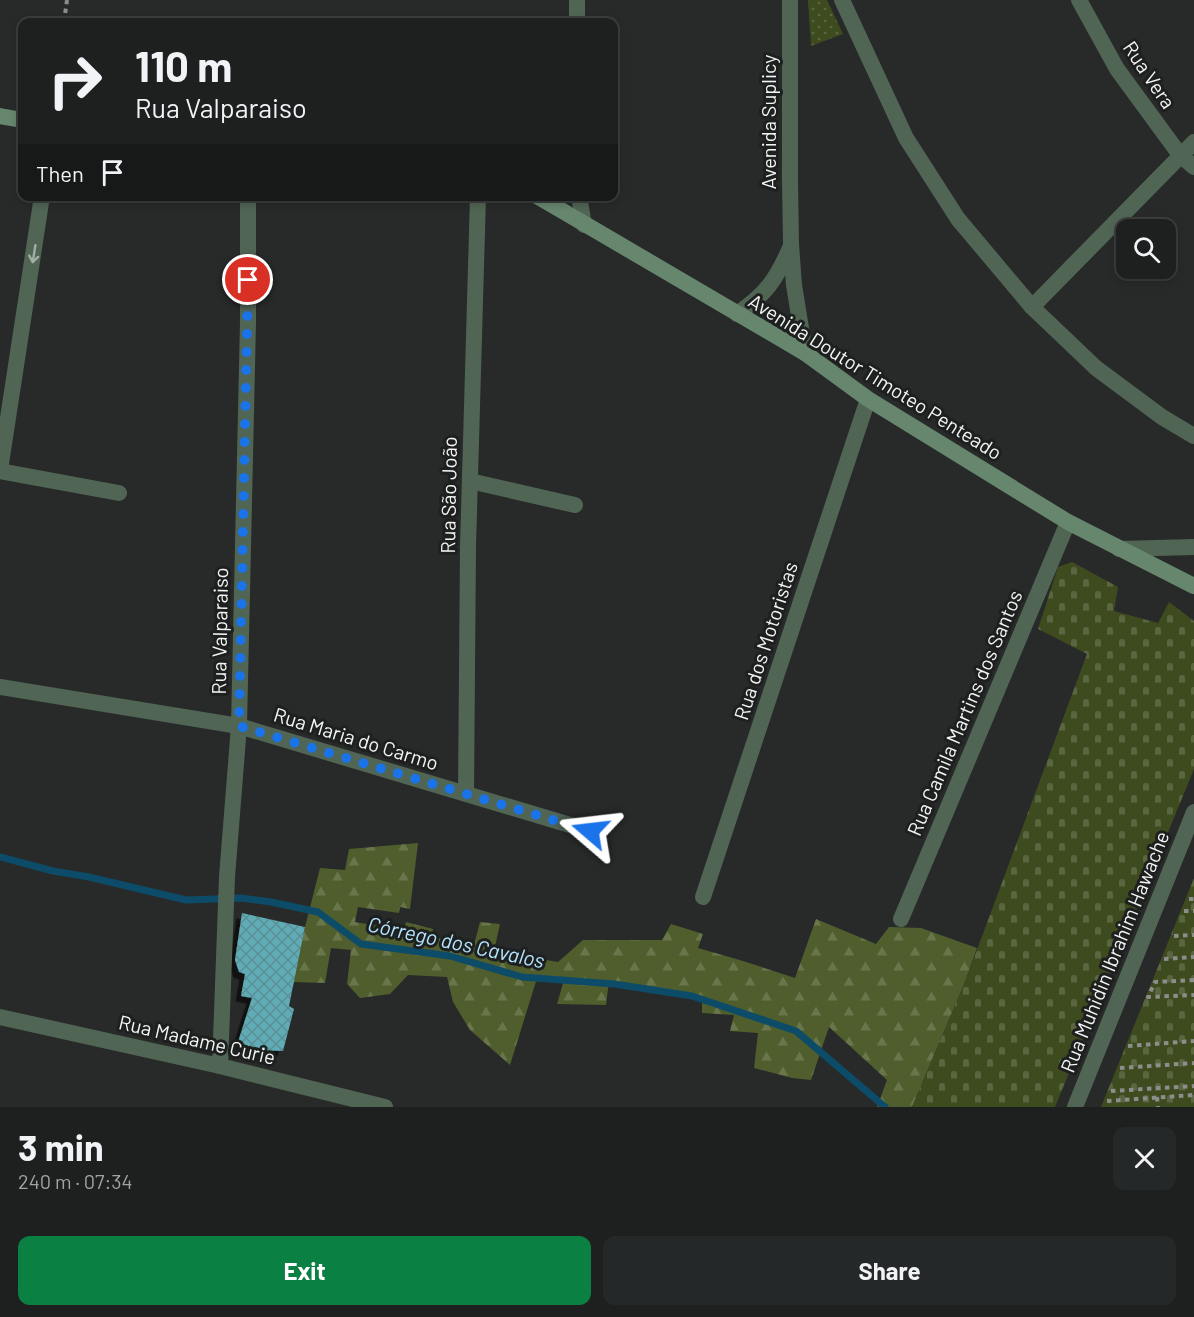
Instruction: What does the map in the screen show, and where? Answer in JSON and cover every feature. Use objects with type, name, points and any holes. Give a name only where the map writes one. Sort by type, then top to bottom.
[{"type":"main road","points":[[0,116],[18,119]]},
{"type":"main road","name":"Avenida Doutor Timoteo Penteado","points":[[545,201],[805,353],[868,399],[1068,522],[1194,586]]},
{"type":"street","points":[[577,0],[577,18]]},
{"type":"street","name":"Avenida Suplicy","points":[[790,0],[791,244],[805,353]]},
{"type":"street","points":[[842,0],[906,138],[958,219],[1032,307],[1096,368],[1162,417],[1194,436]]},
{"type":"street","name":"Rua Vera","points":[[1079,0],[1117,69],[1180,155],[1194,167]]},
{"type":"street","points":[[1032,307],[1194,142]]},
{"type":"street","points":[[41,201],[0,470],[119,493]]},
{"type":"street","name":"Rua Valparaiso","points":[[220,1066],[226,884],[239,726],[248,322],[248,201]]},
{"type":"street","name":"Rua São João","points":[[466,794],[470,481],[478,201]]},
{"type":"street","points":[[580,201],[584,225]]},
{"type":"street","name":"Avenida Suplicy","points":[[737,314],[762,295],[774,281],[791,244]]},
{"type":"street","name":"Rua dos Motoristas","points":[[703,897],[868,399]]},
{"type":"street","points":[[470,481],[575,506]]},
{"type":"street","name":"Rua Camila Martins dos Santos","points":[[902,919],[1068,522]]},
{"type":"street","points":[[1119,549],[1194,547]]},
{"type":"street","name":"Rua Maria do Carmo","points":[[0,687],[239,726],[590,831]]},
{"type":"street","name":"Rua Muhidin Ibrahim Hawache","points":[[1075,1107],[1194,812]]},
{"type":"street","name":"Rua Madame Curie","points":[[0,1017],[220,1066],[338,1101],[385,1107]]},
{"type":"path","points":[[65,18],[67,0]]},
{"type":"path","points":[[1184,911],[1194,911]]},
{"type":"path","points":[[1174,936],[1194,935]]},
{"type":"path","points":[[1164,959],[1194,957]]},
{"type":"path","points":[[1194,980],[1155,982],[1148,997],[1194,995]]},
{"type":"path","points":[[1128,1046],[1194,1041]]},
{"type":"path","points":[[1120,1068],[1194,1063]]},
{"type":"path","points":[[1111,1091],[1194,1086]]},
{"type":"path","points":[[1107,1101],[1194,1095]]},
{"type":"path","points":[[1157,1097],[1158,1107]]},
{"type":"green space","points":[[808,0],[827,0],[843,34],[811,46]]},
{"type":"green space","points":[[1072,562],[1118,587],[1114,611],[1158,623],[1169,602],[1194,621],[1194,769],[1055,1107],[912,1107],[965,982],[1087,654],[1038,629],[1058,567]]},
{"type":"green space","points":[[418,843],[410,909],[400,907],[399,913],[358,907],[355,922],[404,930],[406,922],[433,929],[432,937],[474,945],[480,922],[500,924],[494,951],[558,962],[583,940],[662,940],[671,924],[703,934],[698,948],[795,978],[816,919],[876,944],[889,927],[921,928],[977,948],[912,1107],[877,1107],[887,1080],[829,1027],[811,1080],[792,1078],[754,1068],[758,1033],[730,1031],[734,1015],[702,1013],[702,997],[609,981],[606,1005],[557,1004],[564,980],[538,975],[510,1065],[470,1030],[453,1002],[447,977],[408,975],[390,994],[360,998],[347,984],[351,950],[331,948],[325,983],[293,982],[320,868],[345,870],[349,849]]},
{"type":"green space","points":[[1194,878],[1194,1107],[1101,1107]]},
{"type":"building","points":[[242,913],[305,927],[289,1006],[294,1009],[283,1051],[259,1050],[238,1042],[252,998],[241,996],[245,974],[239,972],[235,960]]},
{"type":"waterway","name":"Córrego dos Cavalos","points":[[0,857],[186,900],[241,898],[318,912],[361,944],[450,956],[522,977],[614,984],[692,996],[796,1031],[885,1107]]},
{"type":"route","points":[[248,280],[239,726],[590,831]]}]
